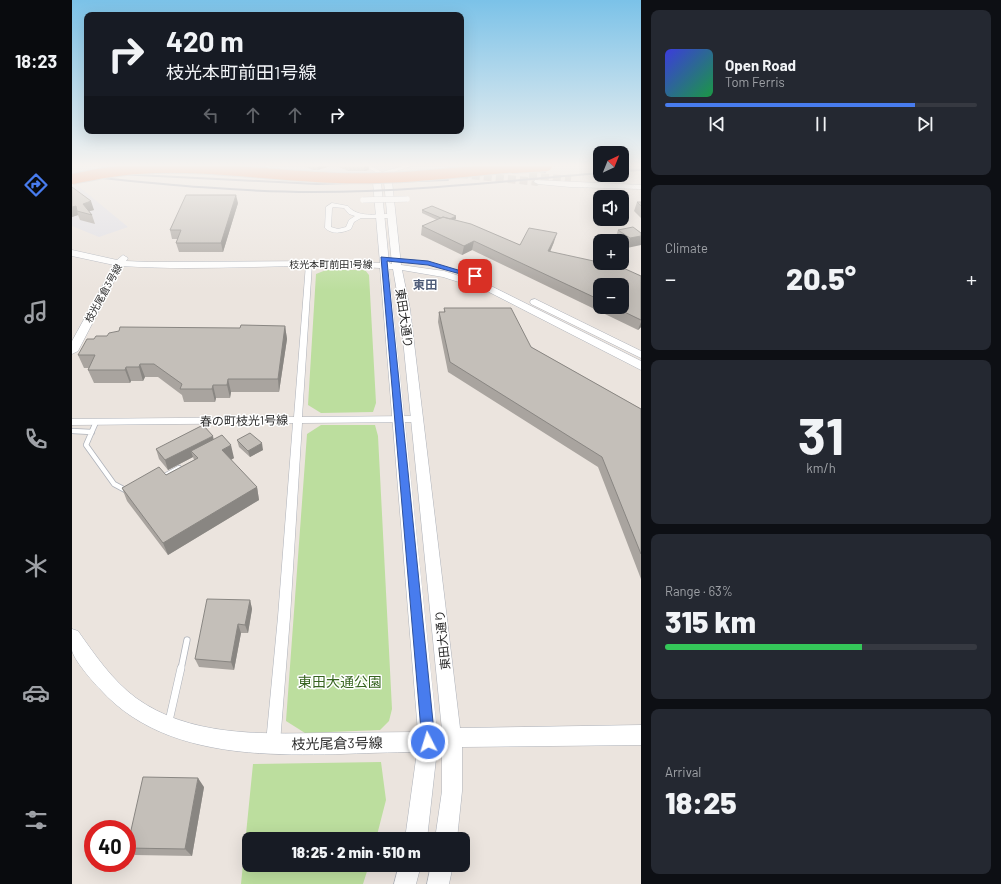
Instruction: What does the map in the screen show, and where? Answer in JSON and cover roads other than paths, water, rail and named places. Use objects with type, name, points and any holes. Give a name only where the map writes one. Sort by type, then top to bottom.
[{"type":"street","points":[[330,207],[328,228],[332,230],[346,230],[349,228],[351,221],[360,216]]},
{"type":"street","points":[[345,207],[351,213],[360,216],[385,216]]},
{"type":"street","name":"東田大通り","points":[[385,207],[390,262],[398,418],[428,742],[424,787],[417,832]]},
{"type":"street","name":"枝光本町前田1号線","points":[[72,246],[121,260],[151,259],[390,262],[444,267],[488,280],[641,355]]},
{"type":"street","name":"枝光本町前田1号線","points":[[72,253],[168,266],[390,262],[439,272],[472,281],[641,366]]},
{"type":"street","name":"枝光尾倉3号線","points":[[72,350],[121,260]]},
{"type":"street","name":"東田大通り","points":[[390,262],[405,308],[452,738],[452,791],[447,832]]},
{"type":"street","points":[[273,744],[299,419],[309,264]]},
{"type":"street","name":"春の町枝光1号線","points":[[72,422],[416,419]]},
{"type":"street","name":"枝光尾倉3号線","points":[[72,637],[98,674],[129,705],[166,726],[212,739],[273,744],[428,742],[452,738],[641,735]]},
{"type":"street","points":[[405,884],[408,872]]},
{"type":"street","points":[[438,884],[441,872]]},
{"type":"lane","points":[[96,422],[86,445],[114,484],[126,491],[135,491]]},
{"type":"lane","points":[[72,432],[92,432]]},
{"type":"lane","points":[[156,480],[184,466]]},
{"type":"lane","points":[[166,726],[171,717],[187,640]]},
{"type":"district","name":"東田","points":[[425,284]]},
{"type":"park label","name":"東田大通公園","points":[[340,681]]}]
